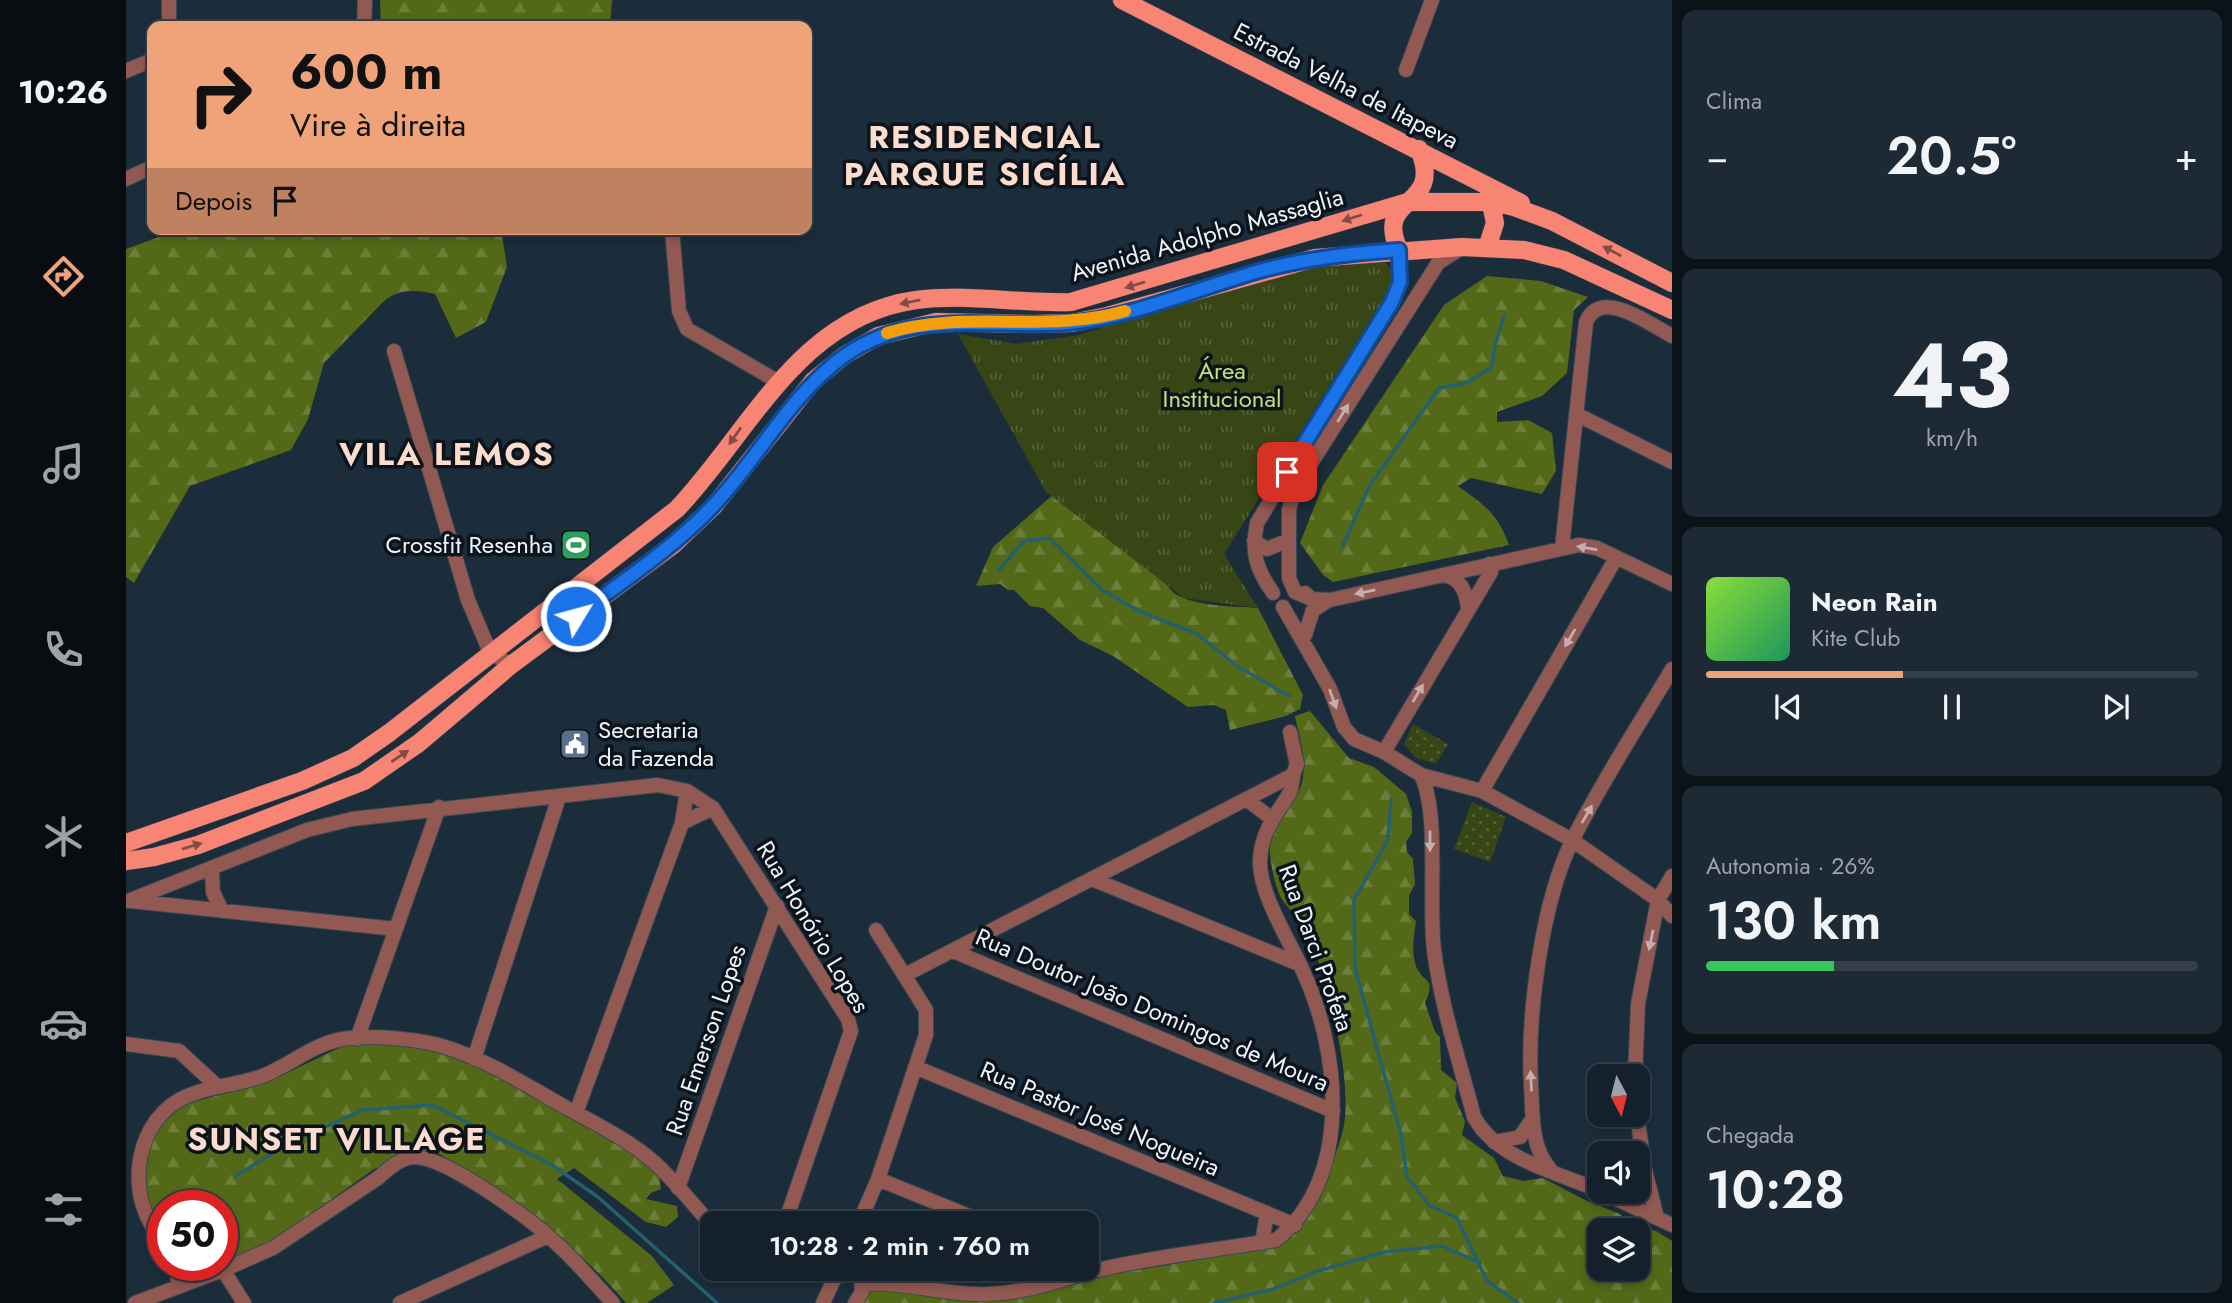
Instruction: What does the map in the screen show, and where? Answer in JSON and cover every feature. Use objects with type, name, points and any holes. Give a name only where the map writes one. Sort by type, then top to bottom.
[{"type":"main road","name":"Estrada Velha de Itapeva","points":[[1122,0],[1419,149],[1552,221]]},
{"type":"main road","points":[[1399,250],[1392,223],[1399,210],[1420,192],[1426,175],[1419,149]]},
{"type":"main road","points":[[1472,177],[1484,186],[1492,202],[1495,223],[1487,248]]},
{"type":"main road","name":"Avenida Adolpho Massaglia","points":[[126,843],[277,791],[353,758],[389,733],[677,509],[713,468],[777,381],[814,347],[864,315],[913,300],[929,298],[1071,302],[1408,202],[1492,202],[1552,221],[1672,283]]},
{"type":"main road","name":"Avenida Adolpho Massaglia","points":[[126,861],[154,858],[198,845],[364,780],[419,743],[511,665],[673,545],[714,506],[782,416],[813,381],[845,355],[878,336],[936,322],[1072,323],[1289,263],[1346,254],[1462,247],[1524,250],[1564,260],[1672,310]]},
{"type":"main road","points":[[760,401],[782,416]]},
{"type":"street","points":[[169,0],[169,21]]},
{"type":"street","points":[[364,21],[365,0]]},
{"type":"street","points":[[1406,70],[1432,0]]},
{"type":"street","points":[[126,71],[147,62]]},
{"type":"street","points":[[126,179],[147,169]]},
{"type":"street","points":[[673,235],[679,311],[687,329],[777,381]]},
{"type":"street","points":[[1462,247],[1438,263],[1296,487],[1289,509],[1292,589],[1302,597],[1315,597],[1444,575],[1562,548],[1588,546],[1672,584]]},
{"type":"street","points":[[1273,593],[1256,565],[1254,541],[1257,523],[1392,302],[1400,282],[1399,250]]},
{"type":"street","points":[[1001,323],[1003,301]]},
{"type":"street","points":[[1562,548],[1586,322],[1590,312],[1599,307],[1615,308],[1672,336]]},
{"type":"street","points":[[394,351],[461,577],[490,652],[511,665]]},
{"type":"street","points":[[1576,414],[1672,462]]},
{"type":"street","points":[[1254,541],[1267,549],[1289,540]]},
{"type":"street","points":[[1482,791],[1616,558]]},
{"type":"street","points":[[1384,752],[1491,572],[1489,564]]},
{"type":"street","points":[[1256,565],[1285,595],[1315,664]]},
{"type":"street","points":[[1444,575],[1462,586],[1468,608]]},
{"type":"street","points":[[1304,635],[1315,597]]},
{"type":"street","points":[[1286,612],[1330,689],[1344,727],[1354,739],[1384,752],[1421,775],[1482,791],[1572,840],[1658,900],[1672,916]]},
{"type":"street","points":[[1550,1170],[1538,1151],[1533,1118],[1529,1041],[1536,981],[1551,907],[1572,840],[1672,669]]},
{"type":"street","name":"Rua Darci Profeta","points":[[1290,732],[1297,765],[1291,776],[1291,791],[1271,818],[1265,833],[1260,863],[1266,891],[1320,1011],[1330,1054],[1333,1111],[1328,1154],[1295,1225]]},
{"type":"street","points":[[1421,775],[1430,810],[1434,953],[1474,1117],[1481,1129],[1505,1150],[1587,1186]]},
{"type":"street","points":[[905,975],[1291,776]]},
{"type":"street","points":[[127,901],[307,830],[352,819],[439,807],[658,785],[687,791],[682,823],[576,1114]]},
{"type":"street","name":"Rua Honório Lopes","points":[[687,791],[713,808],[848,1019],[850,1031],[789,1211]]},
{"type":"street","points":[[474,1059],[559,797]]},
{"type":"street","points":[[1246,799],[1271,818]]},
{"type":"street","points":[[357,1039],[439,807]]},
{"type":"street","points":[[682,823],[713,808]]},
{"type":"street","points":[[212,869],[213,892],[222,911]]},
{"type":"street","points":[[1636,1064],[1638,1004],[1658,900],[1672,876]]},
{"type":"street","points":[[1092,879],[1299,964]]},
{"type":"street","points":[[127,901],[396,929]]},
{"type":"street","name":"Rua Emerson Lopes","points":[[678,1188],[777,905]]},
{"type":"street","points":[[864,1211],[878,1179],[926,1035],[926,1010],[876,930]]},
{"type":"street","name":"Rua Doutor João Domingos de Moura","points":[[953,951],[1333,1111]]},
{"type":"street","points":[[147,1219],[131,1195],[141,1143],[157,1118],[178,1101],[218,1087],[250,1081],[319,1046],[343,1038],[391,1039],[441,1046],[474,1059],[628,1142],[655,1164],[700,1213]]},
{"type":"street","points":[[126,1044],[179,1051],[218,1087]]},
{"type":"street","name":"Rua Pastor José Nogueira","points":[[915,1068],[1295,1225]]},
{"type":"street","points":[[1494,1142],[1520,1137],[1527,1132],[1533,1118]]},
{"type":"street","points":[[238,1260],[273,1248],[394,1164],[414,1157],[440,1164],[471,1180],[548,1236],[613,1303]]},
{"type":"street","points":[[878,1179],[957,1211]]},
{"type":"street","points":[[1650,1187],[1657,1218]]},
{"type":"street","points":[[1628,1204],[1672,1225]]},
{"type":"street","points":[[1262,1243],[1267,1213]]},
{"type":"street","points":[[1099,1266],[1262,1243],[1276,1240],[1295,1225]]},
{"type":"street","points":[[400,1303],[548,1236]]},
{"type":"street","points":[[178,1281],[178,1287]]},
{"type":"street","points":[[135,1303],[190,1281]]},
{"type":"street","points":[[227,1281],[244,1303]]},
{"type":"street","points":[[823,1303],[833,1281]]},
{"type":"street","points":[[855,1303],[861,1281]]},
{"type":"street","points":[[890,1281],[939,1293],[991,1294],[1035,1281]]},
{"type":"green space","points":[[380,0],[612,0],[610,21],[381,21]]},
{"type":"green space","points":[[164,235],[502,235],[507,267],[486,322],[456,338],[435,294],[408,291],[395,294],[383,302],[324,363],[308,419],[291,450],[190,486],[134,583],[126,577],[126,249]]},
{"type":"green space","name":"Área Institucional","points":[[1378,257],[1391,270],[1390,289],[1224,554],[1258,608],[1184,598],[1046,492],[958,334],[1017,344],[1078,335],[1275,274],[1327,262]]},
{"type":"green space","points":[[1487,276],[1541,281],[1588,297],[1574,310],[1567,373],[1542,396],[1497,412],[1497,422],[1528,420],[1552,433],[1556,471],[1542,494],[1471,478],[1458,486],[1489,510],[1500,525],[1509,545],[1333,582],[1323,575],[1300,543],[1323,485],[1444,305]]},
{"type":"green space","points":[[1055,493],[1174,593],[1195,602],[1258,608],[1303,695],[1300,709],[1286,716],[1230,730],[1226,710],[1214,705],[1188,707],[1113,656],[1080,640],[1043,608],[1030,606],[1014,590],[1008,590],[1000,584],[976,586],[993,547]]},
{"type":"green space","points":[[1310,711],[1349,758],[1374,767],[1406,794],[1412,812],[1412,833],[1406,842],[1407,852],[1413,859],[1415,884],[1409,896],[1409,914],[1416,921],[1414,961],[1430,988],[1425,1003],[1435,1032],[1440,1037],[1441,1070],[1457,1083],[1455,1098],[1465,1121],[1462,1135],[1494,1158],[1503,1176],[1524,1181],[1543,1178],[1587,1201],[1587,1204],[1595,1204],[1624,1218],[1587,1218],[1587,1281],[1650,1281],[1650,1230],[1672,1241],[1672,1303],[863,1303],[873,1287],[937,1297],[1063,1281],[1099,1281],[1099,1276],[1255,1250],[1282,1241],[1299,1228],[1316,1198],[1338,1148],[1346,1104],[1341,1053],[1322,972],[1304,925],[1280,896],[1270,855],[1275,830],[1302,784],[1303,755],[1295,716]]},
{"type":"green space","points":[[1413,724],[1448,744],[1436,764],[1416,758],[1404,744]]},
{"type":"green space","points":[[1472,802],[1506,817],[1490,862],[1454,849]]},
{"type":"green space","points":[[383,1043],[441,1050],[489,1070],[635,1153],[659,1174],[661,1189],[651,1193],[646,1199],[677,1206],[678,1217],[666,1227],[646,1222],[574,1168],[557,1179],[652,1256],[674,1285],[647,1303],[626,1303],[582,1258],[535,1218],[431,1149],[374,1169],[276,1239],[250,1253],[238,1256],[238,1190],[147,1190],[147,1203],[142,1185],[152,1138],[165,1121],[185,1104],[268,1082],[347,1044]]},
{"type":"waterway","points":[[1342,547],[1370,485],[1439,388],[1466,383],[1492,367],[1495,345],[1504,316]]},
{"type":"waterway","points":[[999,570],[1024,541],[1049,538],[1102,590],[1139,611],[1197,634],[1237,666],[1289,696]]},
{"type":"waterway","points":[[1391,799],[1388,840],[1354,900],[1355,968],[1401,1135],[1407,1177],[1429,1205],[1457,1218],[1487,1281],[1518,1303]]},
{"type":"waterway","points":[[236,1176],[287,1144],[363,1110],[432,1105],[552,1165],[598,1197],[717,1303]]},
{"type":"waterway","points":[[1214,1303],[1273,1289],[1318,1271],[1385,1252],[1442,1246],[1480,1263]]},
{"type":"slow traffic","points":[[887,333],[936,322],[1072,323],[1125,311]]},
{"type":"place","name":"Crossfit Resenha","points":[[576,545]]},
{"type":"place","name":"Secretaria da Fazenda","points":[[575,744]]},
{"type":"district","name":"RESIDENCIAL PARQUE SICÍLIA","points":[[985,156]]},
{"type":"district","name":"VILA LEMOS","points":[[447,454]]},
{"type":"district","name":"SUNSET VILLAGE","points":[[337,1139]]},
{"type":"route","points":[[576,616],[673,545],[714,506],[782,416],[813,381],[845,355],[878,336],[936,322],[1072,323],[1107,316],[1289,263],[1346,254],[1399,250],[1401,274],[1397,293],[1287,472]]}]
